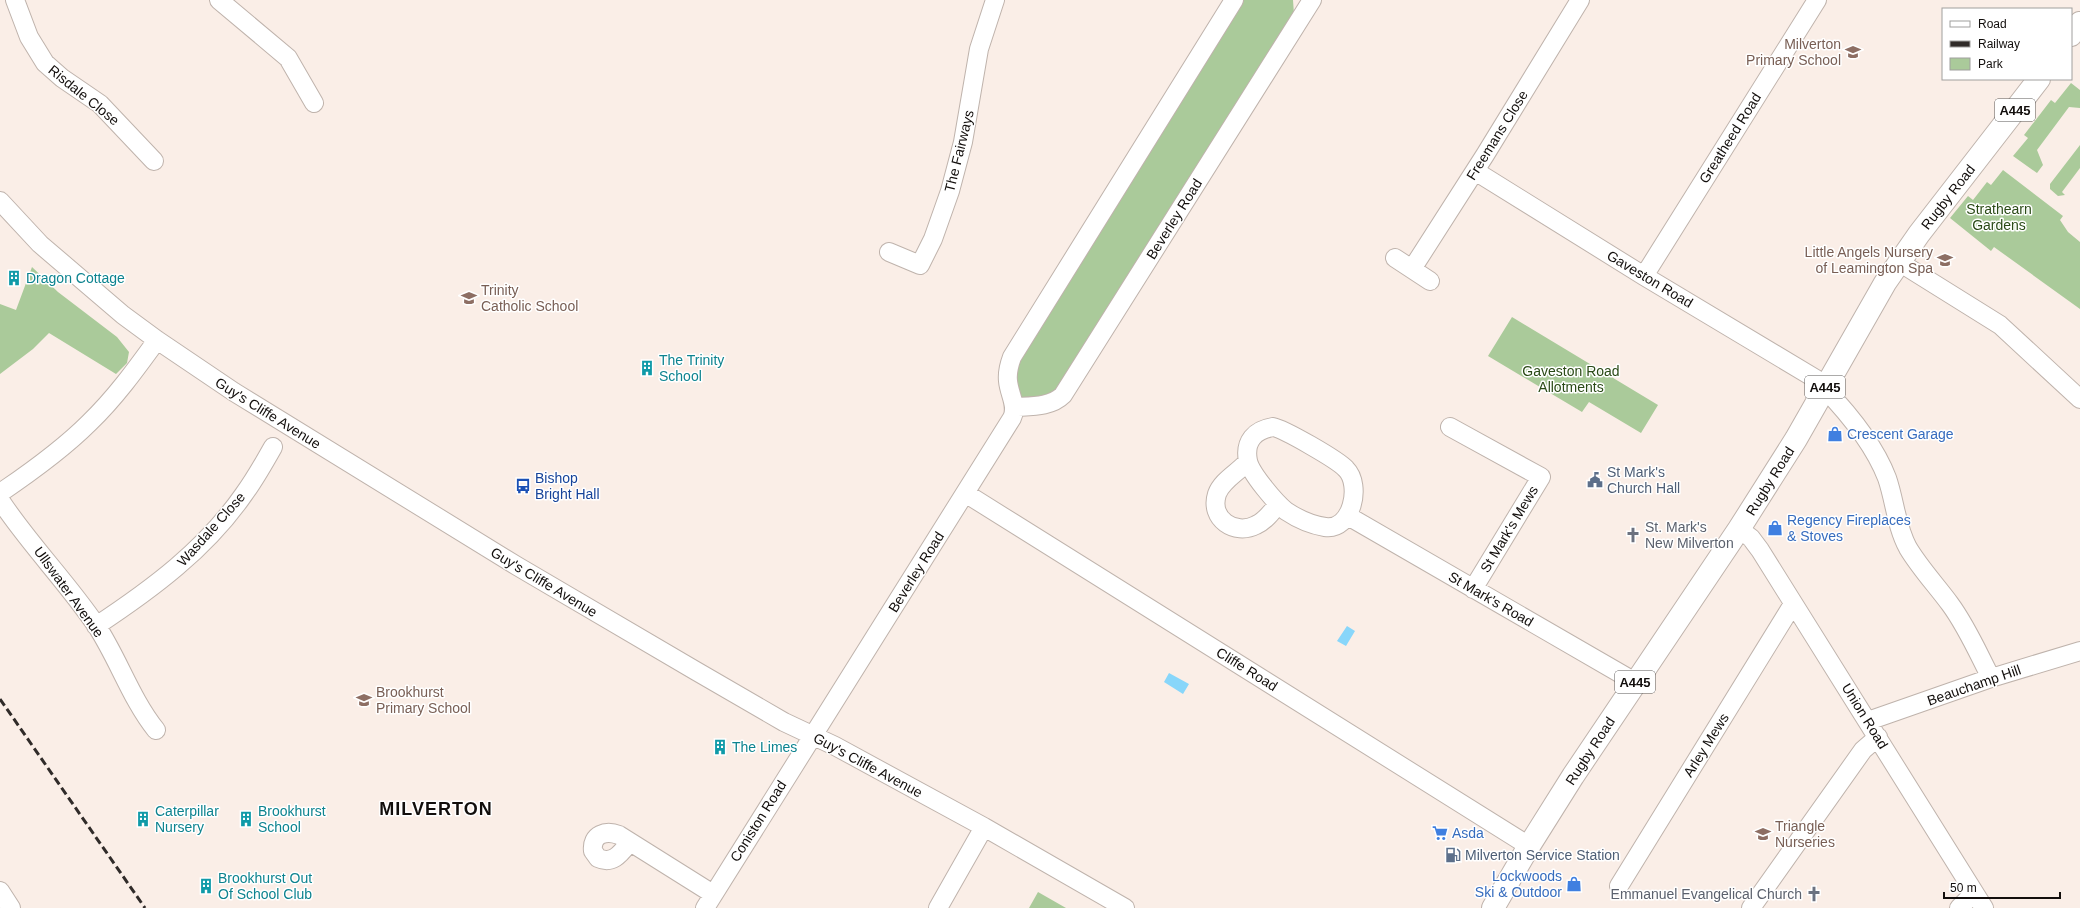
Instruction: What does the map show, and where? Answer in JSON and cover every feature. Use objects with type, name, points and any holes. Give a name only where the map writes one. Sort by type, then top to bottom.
[{"type":"main road","points":[[2072,34],[2080,23]]},
{"type":"main road","name":"Rugby Road","points":[[1493,908],[1529,846],[1635,682],[1739,530],[1796,439],[1863,320],[1899,262],[2038,80]]},
{"type":"street","name":"Risdale Close","points":[[15,0],[35,49],[45,63],[62,78],[100,104],[154,160]]},
{"type":"street","points":[[219,0],[288,58],[314,103]]},
{"type":"street","name":"The Fairways","points":[[889,252],[920,265],[933,239],[950,191],[963,142],[979,49],[995,0]]},
{"type":"street","points":[[1015,407],[1011,397],[1007,375],[1012,357],[1234,0]]},
{"type":"street","name":"Beverley Road","points":[[812,735],[1012,418],[1015,407],[1047,404],[1063,395],[1312,0]]},
{"type":"street","name":"Freemans Close","points":[[1412,269],[1580,0]]},
{"type":"street","name":"Greatheed Road","points":[[1644,276],[1817,0]]},
{"type":"street","name":"Gaveston Road","points":[[1475,170],[1825,387],[1876,453],[1887,478],[1898,522],[1908,547],[1925,574],[1949,602],[1963,622],[1991,678]]},
{"type":"street","name":"Guy's Cliffe Avenue","points":[[0,201],[55,258],[156,340],[248,400],[517,566],[784,722],[812,735],[984,827],[1125,908]]},
{"type":"street","points":[[1395,258],[1430,281]]},
{"type":"street","points":[[1899,262],[2000,325],[2080,399]]},
{"type":"street","points":[[0,493],[42,464],[89,424],[115,396],[156,340]]},
{"type":"street","points":[[1273,427],[1287,431],[1347,469],[1353,481],[1354,492],[1348,516],[1340,524],[1330,528],[1319,526],[1295,516],[1278,504],[1257,476],[1248,461],[1250,445],[1256,432],[1273,427]]},
{"type":"street","name":"St Mark's Mews","points":[[1450,427],[1541,477],[1473,589]]},
{"type":"street","name":"Wasdale Close","points":[[96,626],[174,571],[202,544],[244,494],[274,447]]},
{"type":"street","points":[[1248,461],[1225,483],[1217,495],[1216,509],[1222,521],[1236,529],[1247,529],[1262,522],[1278,504]]},
{"type":"street","name":"Cliffe Road","points":[[965,493],[1529,846]]},
{"type":"street","name":"Ullswater Avenue","points":[[0,500],[96,626],[129,683],[144,715],[156,730]]},
{"type":"street","name":"St Mark's Road","points":[[1348,516],[1635,682]]},
{"type":"street","name":"Union Road","points":[[1739,530],[1757,546],[1984,908]]},
{"type":"street","name":"Arley Mews","points":[[1619,886],[1793,604]]},
{"type":"street","name":"Beauchamp Hill","points":[[1868,721],[1991,678],[2080,651]]},
{"type":"street","name":"Coniston Road","points":[[709,901],[812,735]]},
{"type":"street","points":[[1751,908],[1863,750],[1878,738]]},
{"type":"street","points":[[938,908],[984,827]]},
{"type":"street","points":[[629,842],[709,901]]},
{"type":"street","points":[[0,891],[11,908]]},
{"type":"street","points":[[1959,908],[1974,893]]},
{"type":"green space","points":[[1242,0],[1293,0],[1294,14],[1055,394],[1030,400],[1022,398],[1019,395],[1016,385],[1017,364]]},
{"type":"green space","points":[[2071,83],[2080,90],[2080,108],[2069,107],[2037,150],[2043,165],[2037,173],[2013,156],[2028,138],[2024,135],[2051,100],[2055,103]]},
{"type":"green space","points":[[2080,145],[2080,168],[2062,192],[2065,195],[2058,196],[2050,189],[2050,184]]},
{"type":"green space","name":"Strathearn Gardens","points":[[2003,170],[2063,216],[2060,220],[2068,232],[2080,242],[2080,309],[1994,247],[1991,251],[1950,218],[1968,196],[1973,200],[1987,182],[1991,185]]},
{"type":"green space","points":[[32,267],[58,292],[117,337],[129,352],[127,363],[116,374],[49,333],[33,349],[0,374],[0,304],[16,310]]},
{"type":"green space","name":"Gaveston Road Allotments","points":[[1512,317],[1658,405],[1641,433],[1589,402],[1582,412],[1488,356]]},
{"type":"green space","points":[[1038,892],[1066,908],[1029,908]]},
{"type":"water","points":[[1347,626],[1355,631],[1346,646],[1337,641]]},
{"type":"water","points":[[1169,673],[1189,684],[1183,694],[1164,682]]},
{"type":"railway","points":[[0,699],[145,908]]},
{"type":"place","name":"Milverton Primary School","points":[[1853,52]]},
{"type":"place","name":"Little Angels Nursery of Leamington Spa","points":[[1945,260]]},
{"type":"place","name":"Dragon Cottage","points":[[14,278]]},
{"type":"place","name":"Trinity Catholic School","points":[[469,298]]},
{"type":"place","name":"The Trinity School","points":[[647,368]]},
{"type":"place","name":"Crescent Garage","points":[[1835,434]]},
{"type":"place","name":"St Mark's Church Hall","points":[[1595,480]]},
{"type":"place","name":"Bishop Bright Hall","points":[[523,486]]},
{"type":"place","name":"Regency Fireplaces & Stoves","points":[[1775,528]]},
{"type":"place","name":"St. Mark's New Milverton","points":[[1633,535]]},
{"type":"place","name":"Brookhurst Primary School","points":[[364,700]]},
{"type":"place","name":"The Limes","points":[[720,747]]},
{"type":"place","name":"Caterpillar Nursery","points":[[143,819]]},
{"type":"place","name":"Brookhurst School","points":[[246,819]]},
{"type":"place","name":"Asda","points":[[1440,833]]},
{"type":"place","name":"Triangle Nurseries","points":[[1763,834]]},
{"type":"place","name":"Milverton Service Station","points":[[1453,855]]},
{"type":"place","name":"Lockwoods Ski & Outdoor","points":[[1574,884]]},
{"type":"place","name":"Brookhurst Out Of School Club","points":[[206,886]]},
{"type":"place","name":"Emmanuel Evangelical Church","points":[[1814,894]]},
{"type":"district","name":"MILVERTON","points":[[436,809]]}]
